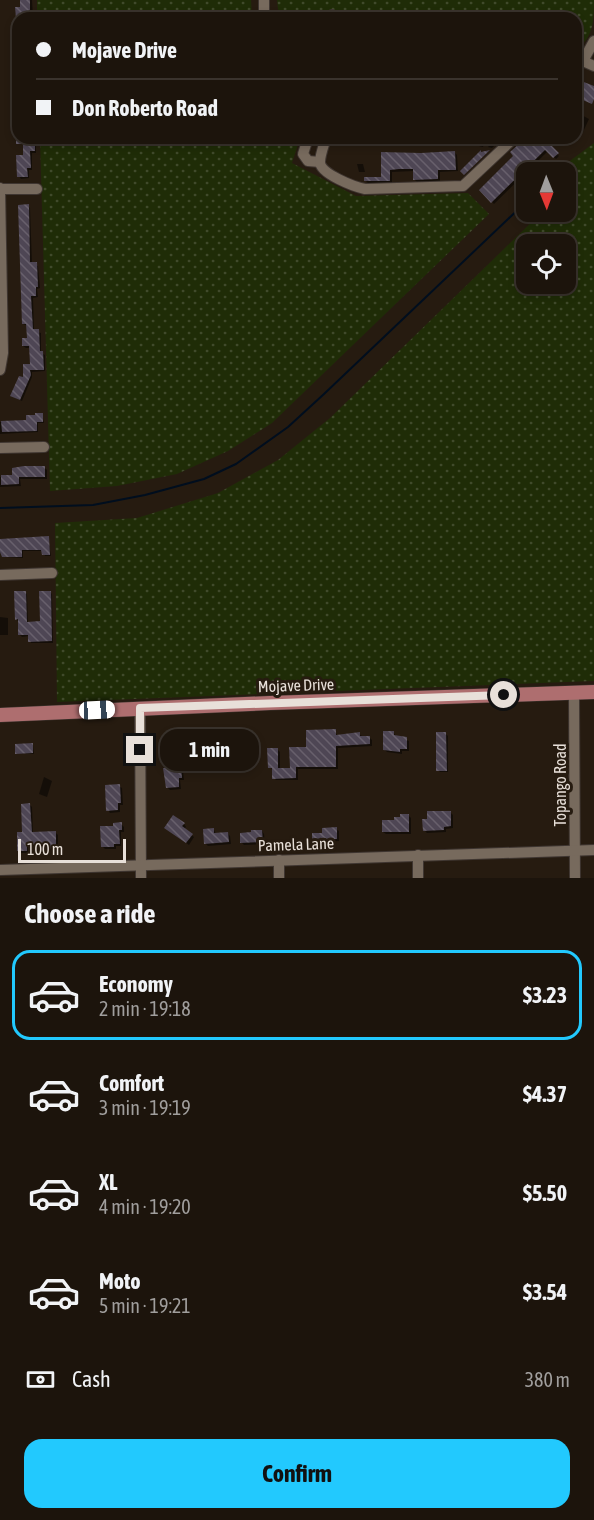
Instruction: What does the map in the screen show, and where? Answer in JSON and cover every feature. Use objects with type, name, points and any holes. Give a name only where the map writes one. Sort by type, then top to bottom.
[{"type":"main road","name":"Mojave Drive","points":[[0,715],[594,692]]},
{"type":"street","points":[[582,57],[594,41]]},
{"type":"street","points":[[306,144],[303,154],[308,161],[320,162]]},
{"type":"street","points":[[324,144],[320,162],[321,168],[355,187],[365,189],[457,187],[467,183],[508,144]]},
{"type":"street","points":[[0,370],[3,353],[0,188],[38,189]]},
{"type":"street","points":[[0,448],[44,447]]},
{"type":"street","points":[[0,575],[52,573]]},
{"type":"street","name":"Topango Road","points":[[574,692],[575,878]]},
{"type":"street","points":[[140,708],[141,878]]},
{"type":"street","name":"Pamela Lane","points":[[0,870],[594,850]]},
{"type":"street","points":[[418,855],[418,878]]},
{"type":"street","points":[[279,860],[279,878]]},
{"type":"green space","points":[[37,0],[251,0],[252,12],[37,12]]},
{"type":"green space","points":[[277,0],[594,0],[591,31],[582,44],[582,12],[279,12]]},
{"type":"green space","points":[[594,143],[594,681],[57,702],[55,523],[137,518],[218,493],[278,460],[330,418],[516,237],[516,294],[576,294],[576,234],[519,234],[532,222],[576,222],[576,162],[568,162]]},
{"type":"green space","points":[[40,144],[298,144],[292,163],[356,196],[468,193],[489,214],[272,423],[228,451],[177,474],[117,486],[50,491]]},
{"type":"building","points":[[20,0],[30,0],[30,12],[15,12],[15,7],[20,7]]},
{"type":"building","points":[[582,81],[594,86],[592,104],[582,100]]},
{"type":"building","points":[[23,144],[35,144],[35,151],[30,151],[31,168],[27,168],[28,177],[17,177],[16,155],[23,155]]},
{"type":"building","points":[[519,144],[550,144],[559,153],[553,158],[545,150],[533,162],[516,162],[516,178],[491,203],[479,190],[513,156],[510,152]]},
{"type":"building","points":[[481,150],[481,152],[490,150],[464,175],[460,171]]},
{"type":"building","points":[[455,151],[456,170],[438,170],[438,179],[413,180],[413,169],[399,169],[390,170],[390,181],[364,181],[364,177],[381,177],[381,152]]},
{"type":"building","points":[[29,204],[30,262],[37,262],[38,287],[36,287],[36,296],[31,296],[33,329],[39,329],[44,370],[30,370],[31,375],[20,400],[10,396],[19,376],[23,377],[23,364],[30,364],[29,346],[22,346],[22,338],[27,338],[26,324],[22,324],[18,205]]},
{"type":"building","points":[[35,413],[43,413],[43,422],[37,422],[37,431],[2,432],[1,421],[26,420],[26,415],[35,415]]},
{"type":"building","points":[[45,466],[45,477],[19,477],[19,484],[1,485],[1,475],[12,475],[12,468]]},
{"type":"building","points":[[49,536],[50,555],[42,555],[41,550],[22,550],[22,557],[2,557],[0,552],[0,539]]},
{"type":"building","points":[[14,591],[26,591],[27,622],[40,621],[39,591],[51,591],[52,641],[28,642],[28,635],[18,635]]},
{"type":"building","points":[[336,729],[336,735],[360,732],[360,736],[370,736],[370,744],[336,746],[336,767],[296,767],[296,778],[272,779],[272,768],[268,768],[267,748],[278,748],[278,768],[290,768],[289,747],[306,747],[306,730]]},
{"type":"building","points":[[174,730],[184,730],[187,745],[184,745],[184,753],[178,753],[178,767],[181,767],[182,778],[179,778],[179,787],[166,788],[163,768],[165,768],[165,762],[168,762],[168,742],[173,742]]},
{"type":"building","points":[[383,731],[394,731],[394,735],[407,737],[407,749],[400,749],[400,752],[383,750]]},
{"type":"building","points":[[436,732],[446,732],[447,771],[436,771]]},
{"type":"building","points":[[33,743],[33,753],[15,754],[15,744]]},
{"type":"building","points":[[211,745],[211,748],[227,747],[228,767],[203,768],[202,756],[198,756],[197,746]]},
{"type":"building","points":[[120,784],[121,803],[118,803],[118,810],[106,811],[105,785]]},
{"type":"building","points":[[30,803],[32,832],[56,831],[56,849],[47,849],[47,844],[27,845],[27,851],[17,851],[17,832],[22,832],[21,804]]},
{"type":"building","points":[[427,811],[451,811],[451,826],[444,827],[444,830],[423,831],[422,819],[427,819]]},
{"type":"building","points":[[400,814],[409,814],[409,832],[382,832],[382,820],[394,820],[394,817],[400,817]]},
{"type":"building","points":[[173,815],[185,823],[182,826],[193,834],[186,843],[164,828]]},
{"type":"building","points":[[122,822],[122,830],[119,830],[120,844],[114,844],[114,847],[101,847],[100,826],[113,826],[113,823]]},
{"type":"building","points":[[337,827],[337,839],[312,840],[312,833],[322,833],[322,828]]},
{"type":"building","points":[[214,828],[214,833],[228,832],[229,842],[204,844],[203,829]]},
{"type":"building","points":[[251,830],[262,830],[263,842],[240,843],[240,833],[251,832]]},
{"type":"waterway","points":[[0,508],[93,505],[145,495],[204,479],[236,464],[288,427],[516,212]]},
{"type":"route","points":[[140,750],[140,708],[504,695]]}]
